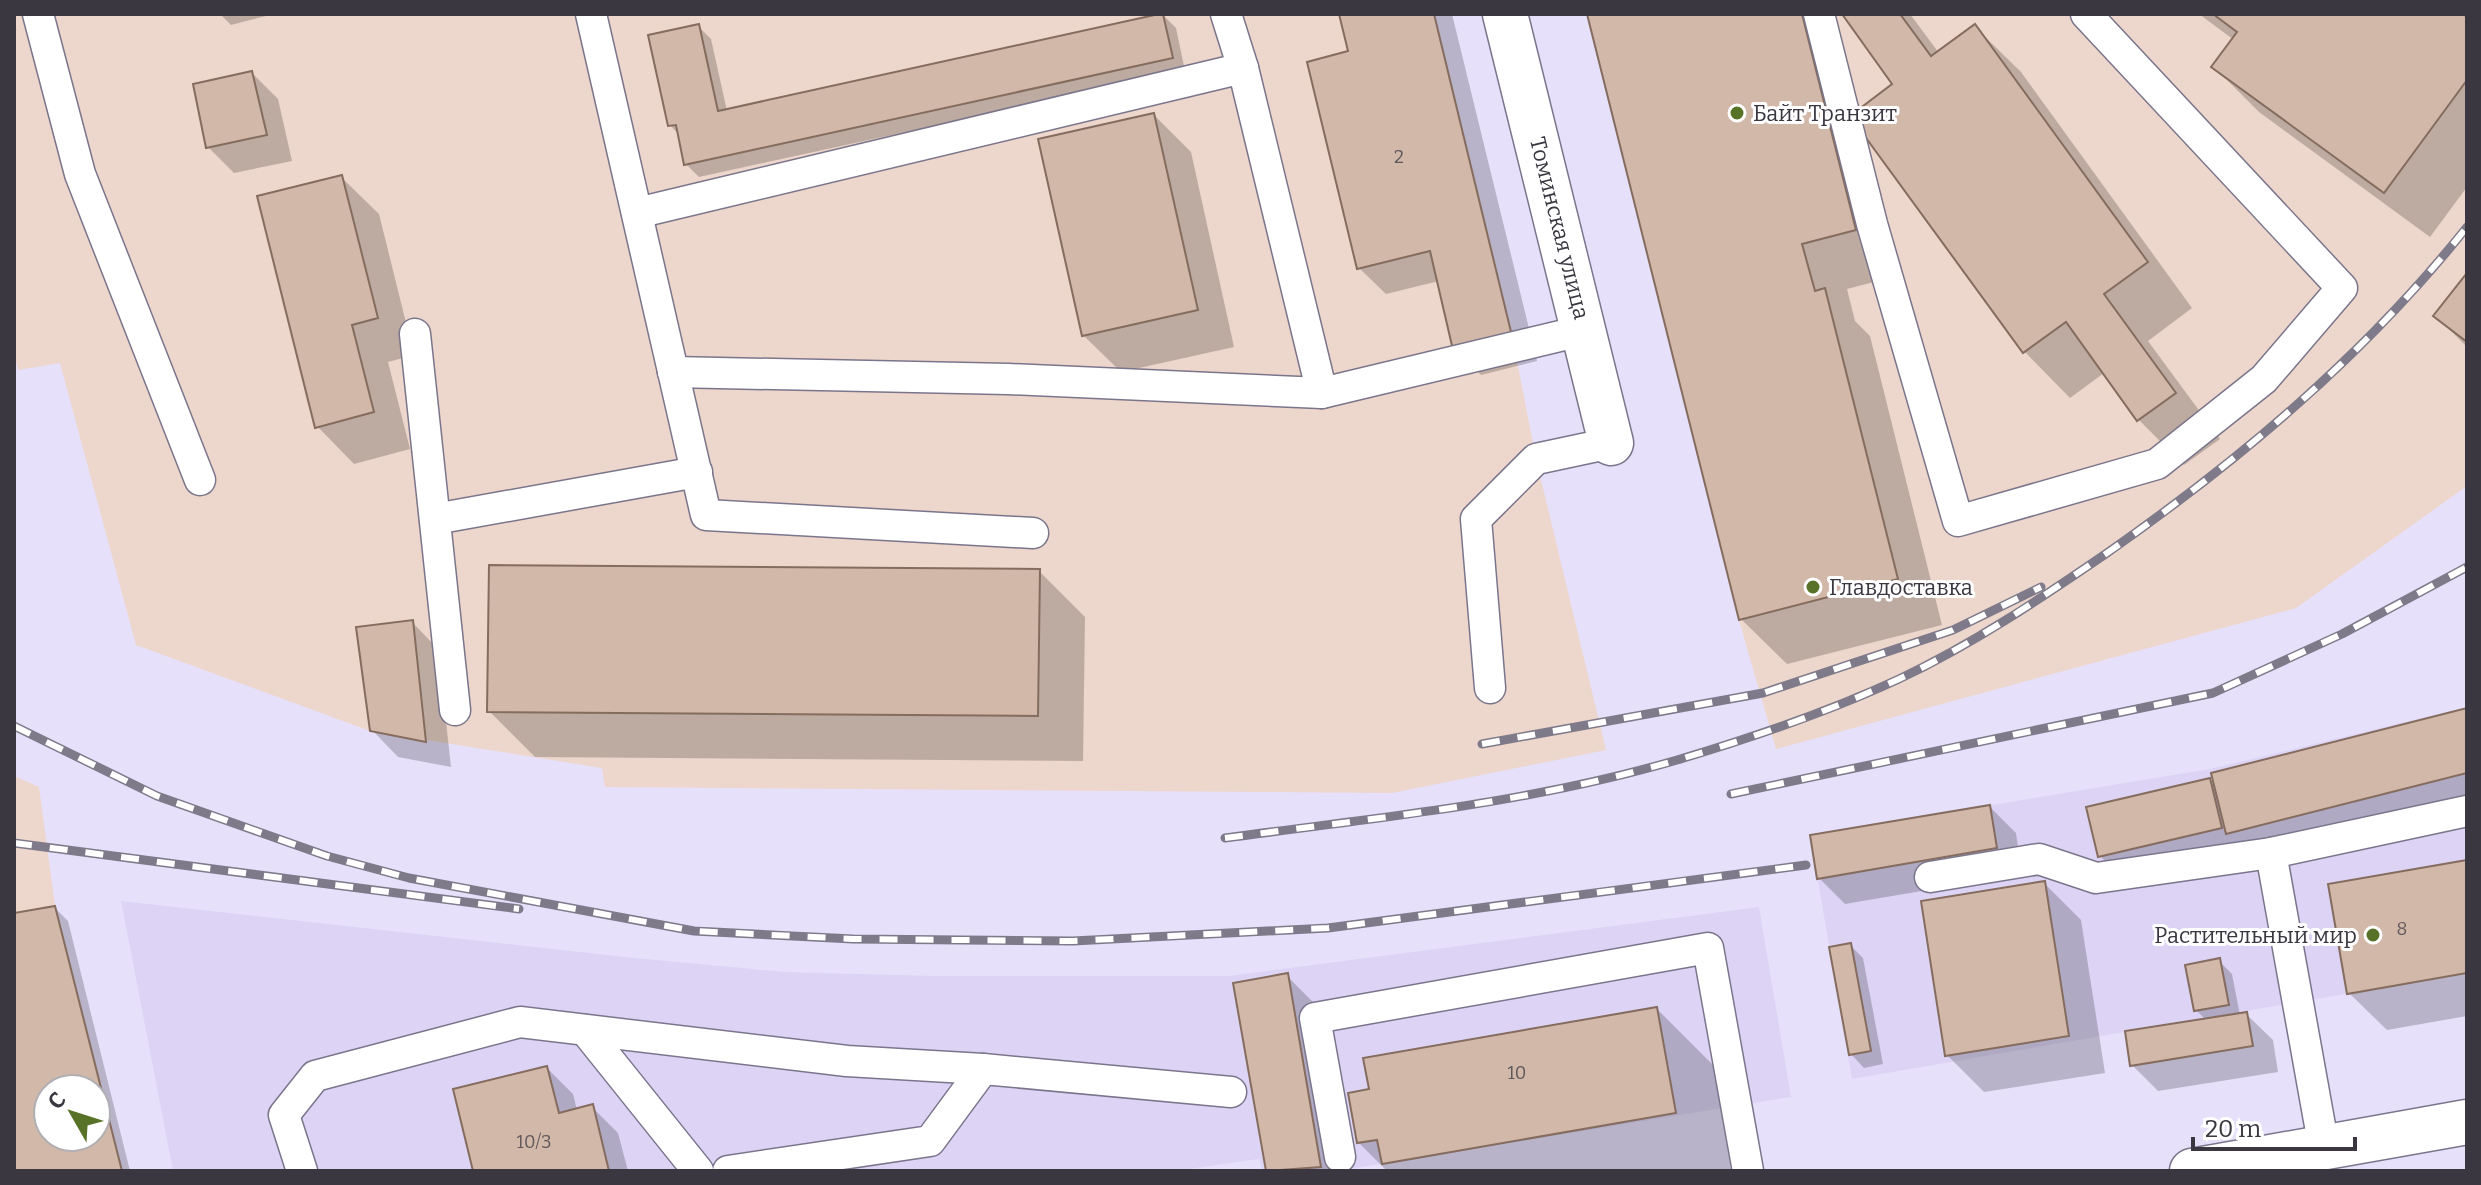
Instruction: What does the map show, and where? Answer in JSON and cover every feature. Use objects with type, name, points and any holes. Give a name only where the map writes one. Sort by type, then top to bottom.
[{"type":"street","name":"Томинская улица","points":[[1505,14],[1611,443]]},
{"type":"street","points":[[2193,1171],[2467,1122]]},
{"type":"lane","points":[[38,14],[80,174],[200,480]]},
{"type":"lane","points":[[591,14],[706,515],[1033,533]]},
{"type":"lane","points":[[1226,14],[1243,68],[1322,393]]},
{"type":"lane","points":[[1819,14],[1872,224],[1958,521],[2157,464],[2264,379],[2342,288],[2086,14]]},
{"type":"lane","points":[[637,213],[1243,68]]},
{"type":"lane","points":[[673,372],[1008,379],[1322,393],[1585,330]]},
{"type":"lane","points":[[415,334],[455,710]]},
{"type":"lane","points":[[1490,688],[1476,519],[1536,459],[1611,443]]},
{"type":"lane","points":[[435,519],[697,472]]},
{"type":"lane","points":[[1930,877],[2039,859],[2096,878],[2271,853],[2467,811]]},
{"type":"lane","points":[[2271,853],[2324,1148]]},
{"type":"lane","points":[[1340,1157],[1315,1018],[1708,948],[1748,1171]]},
{"type":"lane","points":[[302,1171],[284,1115],[315,1076],[520,1022],[847,1061],[983,1069],[1231,1092]]},
{"type":"lane","points":[[585,1030],[698,1171]]},
{"type":"lane","points":[[728,1171],[930,1141],[983,1069]]},
{"type":"shaded area","points":[[14,14],[1434,14],[1512,335],[1536,459],[1606,750],[1392,793],[605,787],[602,768],[370,731],[136,645],[60,363],[18,370],[14,353]]},
{"type":"shaded area","points":[[1587,14],[2467,14],[2467,486],[2296,608],[1776,749],[1739,620]]},
{"type":"shaded area","points":[[2467,707],[2467,973],[1852,1079],[1810,835],[2210,769]]},
{"type":"shaded area","points":[[14,776],[39,787],[55,906],[97,1073],[32,1073],[32,1153],[112,1153],[112,1131],[122,1171],[14,1171]]},
{"type":"shaded area","points":[[121,901],[786,972],[932,976],[1228,976],[1759,907],[1791,1097],[1338,1171],[1262,1171],[1259,1159],[1175,1171],[173,1171]]},
{"type":"building","points":[[1163,14],[1173,58],[684,165],[676,125],[668,126],[648,35],[699,24],[718,111]]},
{"type":"building","points":[[1339,14],[1434,14],[1512,336],[1453,350],[1430,251],[1357,269],[1307,62],[1348,51]]},
{"type":"building","points":[[1587,14],[1802,14],[1856,230],[1802,244],[1815,291],[1825,288],[1898,579],[1739,620]]},
{"type":"building","points":[[1842,14],[1900,14],[1931,56],[1975,24],[2148,262],[2104,294],[2176,393],[2137,421],[2066,322],[2023,353],[1850,116],[1892,84]]},
{"type":"building","points":[[2213,14],[2463,14],[2467,17],[2467,80],[2384,193],[2211,67],[2237,32]]},
{"type":"building","points":[[252,71],[267,135],[206,148],[193,84]]},
{"type":"building","points":[[1154,113],[1198,310],[1082,336],[1038,139]]},
{"type":"building","points":[[342,175],[378,318],[352,325],[374,412],[315,428],[257,196]]},
{"type":"building","points":[[2467,273],[2467,342],[2433,316]]},
{"type":"building","points":[[489,565],[1040,569],[1038,716],[487,712]]},
{"type":"building","points":[[413,620],[426,742],[370,731],[356,627]]},
{"type":"building","points":[[2467,708],[2467,773],[2226,834],[2211,773]]},
{"type":"building","points":[[2210,778],[2222,828],[2098,857],[2086,807]]},
{"type":"building","points":[[1990,805],[1997,848],[1817,879],[1810,835]]},
{"type":"building","points":[[2467,860],[2467,973],[2347,994],[2328,884]]},
{"type":"building","points":[[2045,881],[2069,1036],[1945,1056],[1921,901]]},
{"type":"building","points":[[55,906],[97,1073],[32,1073],[32,1153],[112,1153],[112,1131],[122,1171],[14,1171],[14,913]]},
{"type":"building","points":[[1851,943],[1871,1051],[1849,1055],[1829,947]]},
{"type":"building","points":[[2220,958],[2229,1005],[2194,1011],[2185,965]]},
{"type":"building","points":[[1288,973],[1321,1167],[1266,1171],[1233,983]]},
{"type":"building","points":[[1657,1007],[1676,1113],[1382,1164],[1377,1140],[1357,1143],[1348,1093],[1369,1089],[1363,1058]]},
{"type":"building","points":[[2247,1012],[2253,1046],[2130,1066],[2125,1031]]},
{"type":"building","points":[[547,1066],[559,1113],[593,1104],[609,1171],[473,1171],[453,1089]]},
{"type":"railway","points":[[1225,838],[1452,808],[1622,775],[1761,733],[1899,679],[1980,636],[2031,604],[2157,517],[2253,442],[2344,362],[2387,319],[2467,227]]},
{"type":"railway","points":[[1731,794],[2213,693],[2342,634],[2467,567]]},
{"type":"railway","points":[[1482,744],[1763,693],[1953,630],[2041,587]]},
{"type":"railway","points":[[14,726],[157,796],[327,856],[409,878],[694,931],[853,939],[1073,941],[1328,928],[1806,865]]},
{"type":"railway","points":[[14,843],[519,909]]},
{"type":"place","name":"Байт Транзит","points":[[1737,113]]},
{"type":"place","name":"Главдоставка","points":[[1813,587]]},
{"type":"place","name":"Растительный мир","points":[[2373,935]]}]
